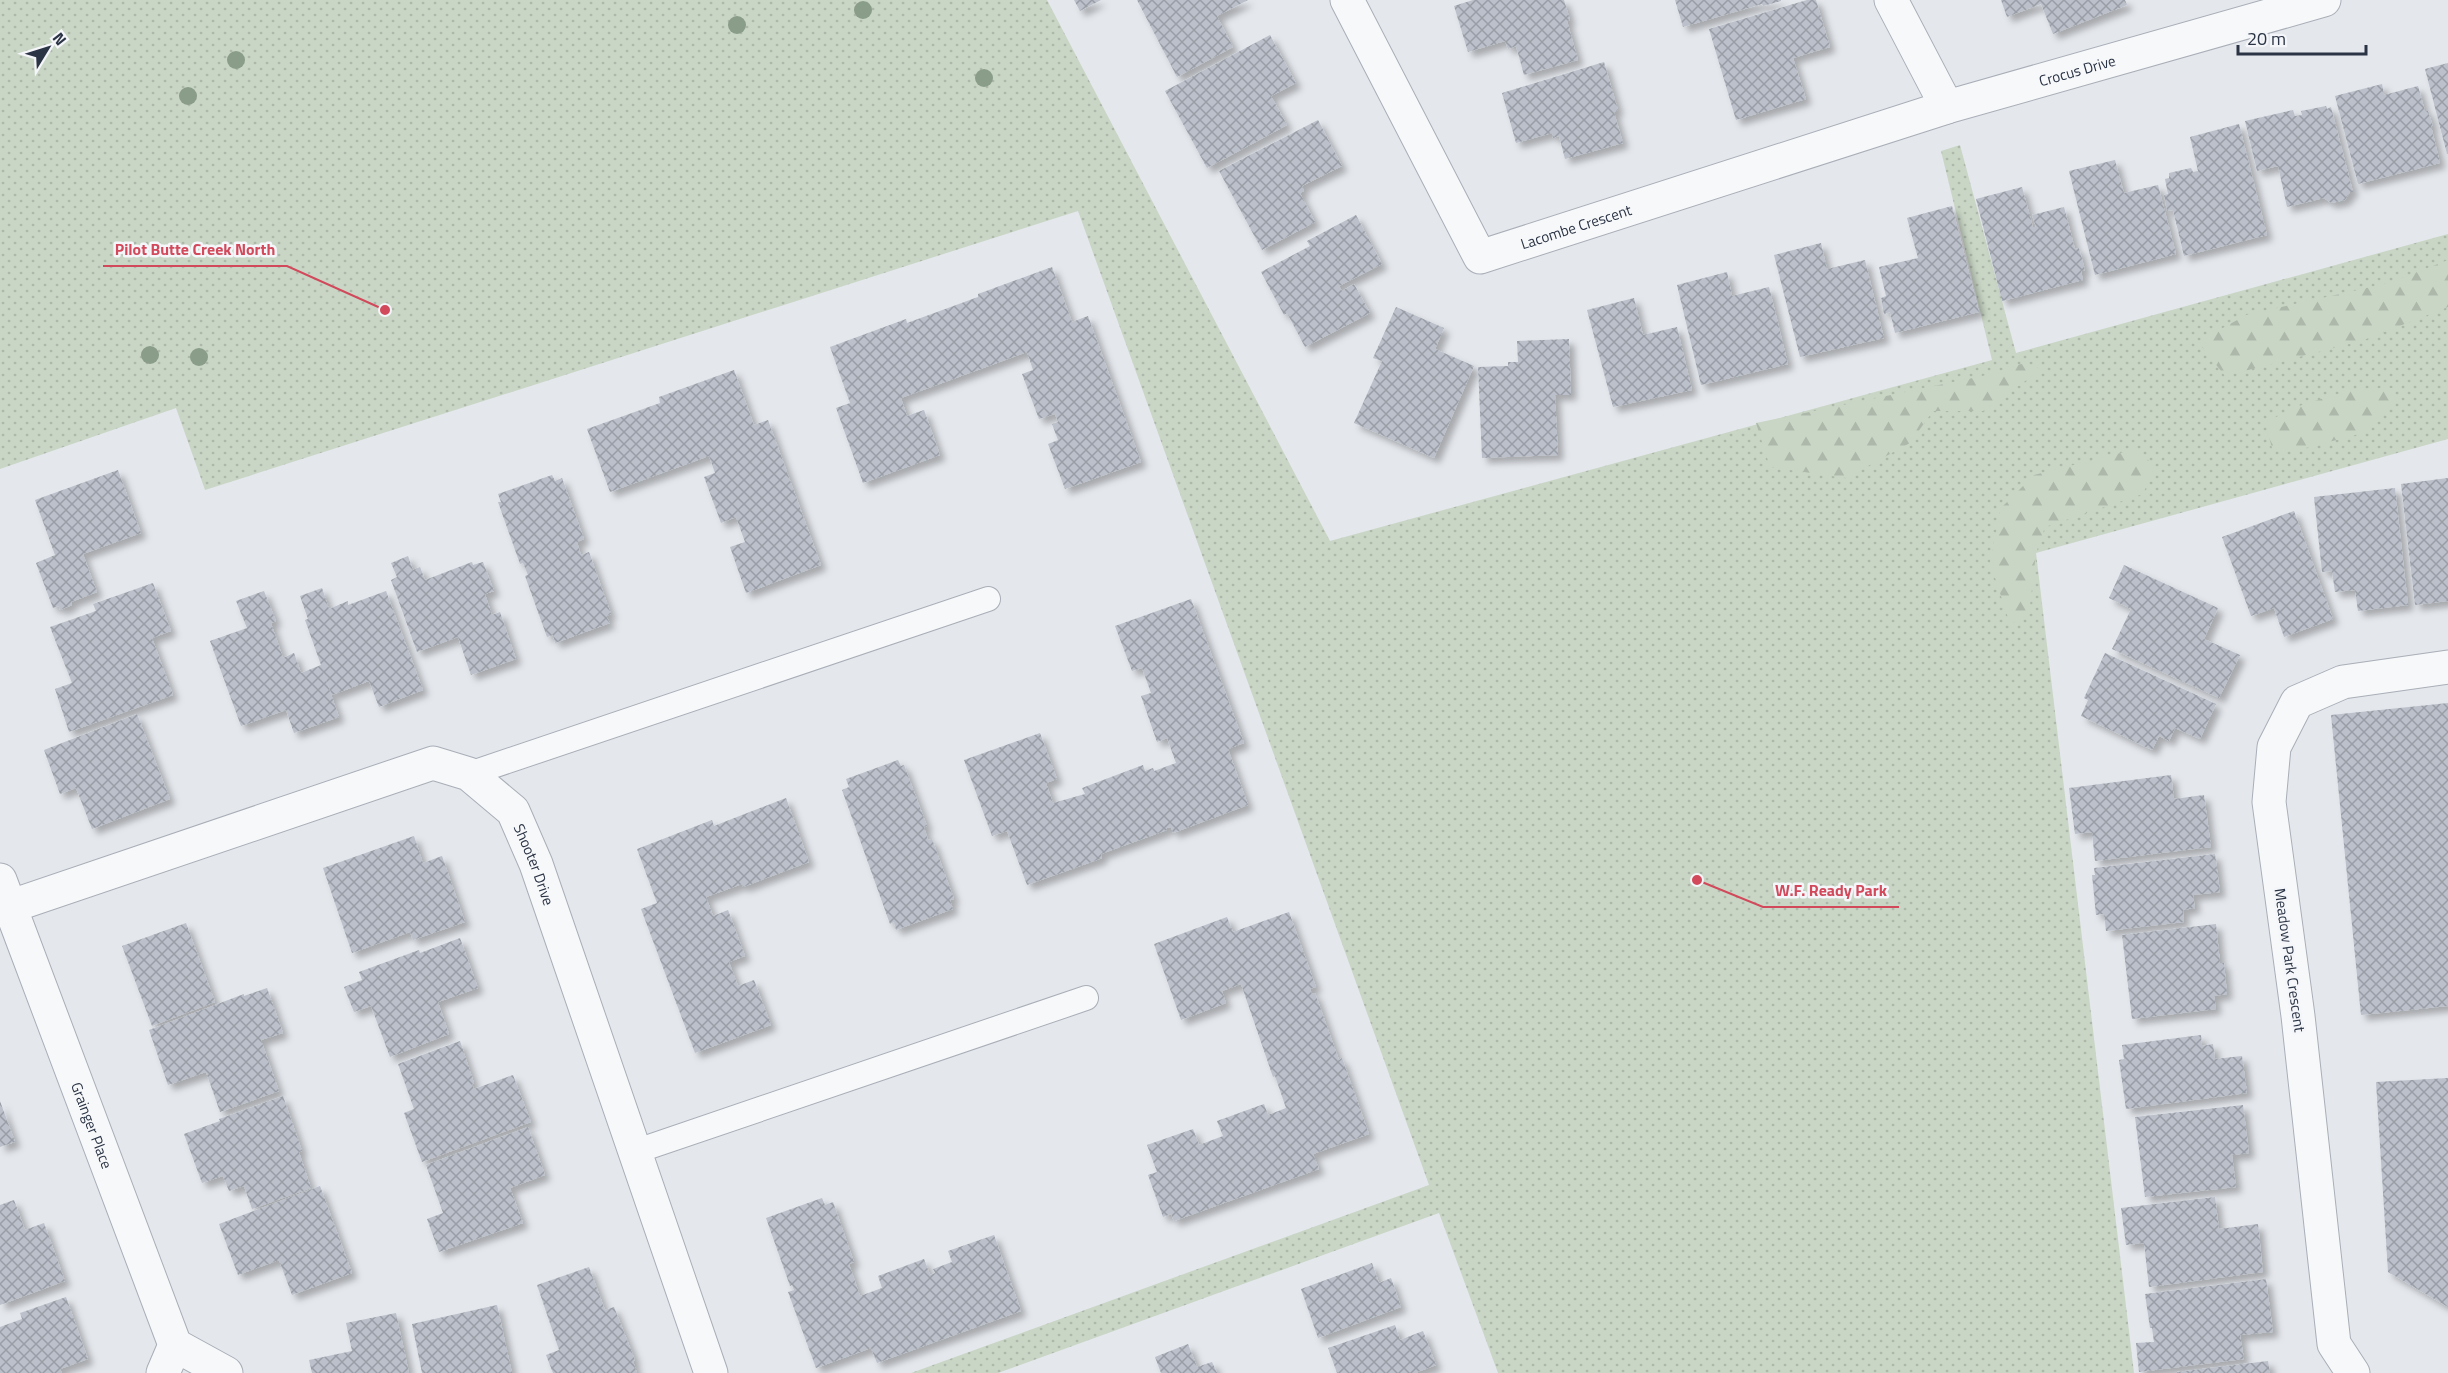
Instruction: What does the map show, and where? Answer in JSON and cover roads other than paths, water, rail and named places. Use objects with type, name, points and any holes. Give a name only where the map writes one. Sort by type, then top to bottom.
[{"type":"street","name":"Lacombe Crescent","points":[[1347,0],[1480,257],[1947,107]]},
{"type":"street","points":[[1891,0],[1947,107]]},
{"type":"street","name":"Crocus Drive","points":[[1947,107],[2324,0]]},
{"type":"street","name":"Meadow Park Crescent","points":[[2353,1373],[2334,1344],[2298,1016],[2269,802],[2274,747],[2297,702],[2343,682],[2448,667]]},
{"type":"street","name":"Shooter Drive","points":[[3,899],[433,763],[469,774],[513,811],[536,864],[711,1373]]},
{"type":"street","name":"Grainger Place","points":[[3,899],[169,1359],[226,1373]]},
{"type":"lane","points":[[469,774],[988,598]]},
{"type":"lane","points":[[634,1152],[1086,998]]},
{"type":"place","name":"Pilot Butte Creek North","points":[[385,310]]},
{"type":"place","name":"W.F. Ready Park","points":[[1697,880]]}]
